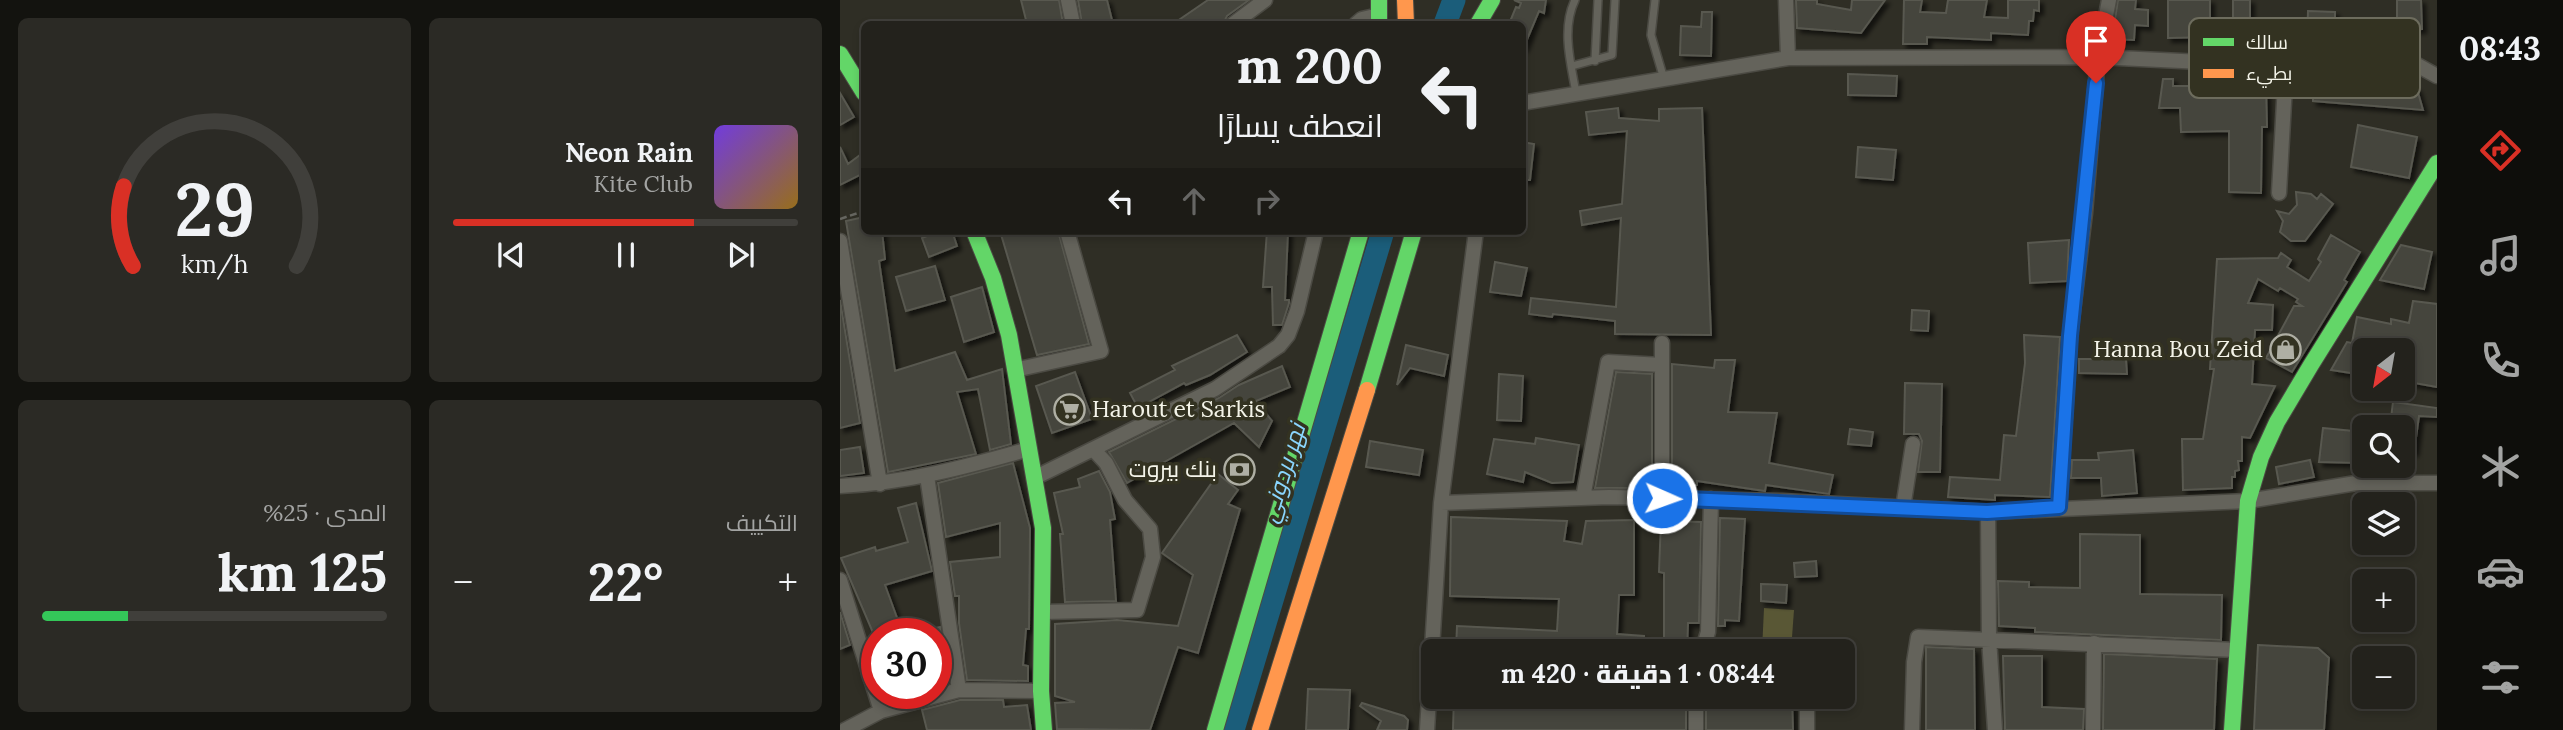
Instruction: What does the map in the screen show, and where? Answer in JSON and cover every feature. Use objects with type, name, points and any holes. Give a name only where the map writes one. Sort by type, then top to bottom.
[{"type":"main road","points":[[1405,0],[1406,21]]},
{"type":"main road","points":[[1473,21],[1479,0]]},
{"type":"main road","points":[[1480,21],[1492,0]]},
{"type":"main road","points":[[840,54],[846,73],[861,90]]},
{"type":"main road","points":[[2232,730],[2248,501],[2261,457],[2277,422],[2437,163]]},
{"type":"main road","points":[[976,235],[993,278],[1015,370],[1043,528],[1041,691],[1044,730]]},
{"type":"main road","points":[[1215,730],[1360,235]]},
{"type":"main road","points":[[1261,730],[1339,484],[1413,235]]},
{"type":"street","points":[[1068,0],[1072,21]]},
{"type":"street","points":[[1237,21],[1265,0]]},
{"type":"street","points":[[1786,0],[1788,58]]},
{"type":"street","points":[[2059,507],[2070,336],[2085,213],[2098,57],[2109,0]]},
{"type":"street","points":[[1360,21],[1379,13]]},
{"type":"street","points":[[1526,102],[1788,58],[2098,57],[2189,61]]},
{"type":"street","points":[[2420,67],[2437,76]]},
{"type":"street","points":[[2279,193],[2284,98]]},
{"type":"street","points":[[1015,370],[1101,351],[1068,235]]},
{"type":"street","points":[[1034,478],[1215,388],[1279,346],[1288,335],[1297,311],[1314,235]]},
{"type":"street","points":[[1427,730],[1441,503],[1475,235]]},
{"type":"street","points":[[840,241],[880,484]]},
{"type":"street","points":[[1662,343],[1662,498]]},
{"type":"street","points":[[1583,498],[1608,362],[1662,365]]},
{"type":"street","points":[[1903,508],[1913,444]]},
{"type":"street","points":[[840,486],[880,484],[927,476],[1029,449]]},
{"type":"street","points":[[1042,612],[1137,610],[1153,557],[1150,529],[1125,500],[1106,463],[1093,449]]},
{"type":"street","points":[[927,476],[959,690]]},
{"type":"street","points":[[1441,503],[1662,498],[1987,512],[2248,501],[2356,483],[2437,483]]},
{"type":"street","points":[[1706,639],[1711,499]]},
{"type":"street","points":[[1987,512],[1989,638],[1995,730]]},
{"type":"street","points":[[840,580],[881,711]]},
{"type":"street","points":[[1912,730],[1914,662],[1918,637],[2236,650]]},
{"type":"street","points":[[2093,730],[2094,643]]},
{"type":"street","points":[[845,730],[881,711],[959,690],[1041,691]]},
{"type":"street","points":[[1696,709],[1696,730]]},
{"type":"street","points":[[1807,709],[1807,730]]},
{"type":"lane","points":[[1575,0],[1568,24],[1576,93]]},
{"type":"lane","points":[[1595,61],[1598,0]]},
{"type":"lane","points":[[1572,66],[1608,58],[1613,52],[1615,0]]},
{"type":"lane","points":[[1655,0],[1651,35],[1664,80]]},
{"type":"path","points":[[840,219],[861,212]]},
{"type":"shaded area","points":[[1764,608],[1794,610],[1792,639],[1763,639]]},
{"type":"building","points":[[1021,0],[1059,0],[1062,21],[1026,21]]},
{"type":"building","points":[[1078,0],[1107,0],[1112,21],[1082,21]]},
{"type":"building","points":[[1208,0],[1249,0],[1227,16],[1224,21],[1177,21]]},
{"type":"building","points":[[1514,0],[1546,0],[1544,13],[1539,11],[1526,42],[1526,21],[1510,21],[1516,7],[1519,8],[1521,3]]},
{"type":"building","points":[[1796,0],[1817,0],[1817,4],[1851,10],[1852,0],[1885,0],[1861,33],[1797,28]]},
{"type":"building","points":[[1904,0],[1922,0],[1920,12],[1946,13],[1948,0],[1987,0],[1984,17],[2008,18],[2008,0],[2039,0],[2039,11],[2034,10],[2033,21],[2029,21],[2028,35],[1991,33],[1991,40],[1927,37],[1927,44],[1903,44]]},
{"type":"building","points":[[2118,0],[2136,0],[2135,9],[2148,10],[2148,26],[2135,25],[2134,40],[2112,39]]},
{"type":"building","points":[[2168,0],[2210,0],[2210,18],[2189,18],[2189,38],[2168,38]]},
{"type":"building","points":[[2233,0],[2250,0],[2250,18],[2233,18]]},
{"type":"building","points":[[2397,0],[2421,0],[2422,29],[2420,18],[2397,18]]},
{"type":"building","points":[[2308,11],[2335,12],[2335,18],[2308,18]]},
{"type":"building","points":[[1702,12],[1712,12],[1711,56],[1680,55],[1681,26],[1701,27]]},
{"type":"building","points":[[1848,74],[1897,76],[1896,96],[1848,95]]},
{"type":"building","points":[[2163,79],[2173,79],[2173,86],[2189,86],[2189,98],[2266,98],[2267,127],[2262,127],[2261,193],[2229,192],[2229,131],[2181,132],[2180,108],[2159,108]]},
{"type":"building","points":[[840,93],[854,117],[840,125]]},
{"type":"building","points":[[2313,98],[2420,98],[2423,110],[2313,101]]},
{"type":"building","points":[[1618,108],[1619,118],[1659,121],[1659,109],[1702,108],[1711,335],[1615,334],[1615,321],[1529,314],[1531,298],[1616,307],[1621,218],[1582,225],[1580,211],[1622,204],[1627,131],[1589,135],[1586,112]]},
{"type":"building","points":[[2358,125],[2417,137],[2409,178],[2351,167]]},
{"type":"building","points":[[1526,143],[1534,144],[1530,180],[1526,180]]},
{"type":"building","points":[[840,147],[848,164],[861,154],[861,174],[840,185]]},
{"type":"building","points":[[1858,147],[1896,150],[1893,180],[1856,177]]},
{"type":"building","points":[[2296,192],[2311,194],[2317,199],[2321,194],[2333,204],[2305,241],[2291,241],[2280,232],[2283,221],[2277,211],[2289,214],[2297,205]]},
{"type":"building","points":[[861,218],[861,235],[882,235],[885,259],[879,261],[895,371],[955,352],[967,380],[1002,369],[1011,444],[990,450],[978,389],[957,392],[976,454],[888,472],[846,221]]},
{"type":"building","points":[[930,235],[953,235],[957,246],[929,257],[922,238]]},
{"type":"building","points":[[1001,235],[1059,235],[1089,344],[1037,355]]},
{"type":"building","points":[[1267,235],[1288,235],[1285,300],[1289,300],[1289,303],[1282,325],[1273,325],[1272,287],[1263,287]]},
{"type":"building","points":[[2331,235],[2360,252],[2344,280],[2347,282],[2292,372],[2266,358],[2294,306],[2302,306],[2296,302],[2298,299],[2258,279],[2248,303],[2273,305],[2272,330],[2255,330],[2252,384],[2275,386],[2250,438],[2242,437],[2242,461],[2238,461],[2239,470],[2235,471],[2235,477],[2232,477],[2232,488],[2183,490],[2182,439],[2203,439],[2214,369],[2210,369],[2217,259],[2278,258],[2281,253],[2291,260],[2287,267],[2309,281],[2321,262],[2318,259]]},
{"type":"building","points":[[2069,240],[2067,281],[2030,283],[2028,243]]},
{"type":"building","points":[[2401,245],[2432,252],[2424,289],[2380,280]]},
{"type":"building","points":[[1495,262],[1527,268],[1521,296],[1490,292]]},
{"type":"building","points":[[935,266],[945,300],[906,311],[896,277]]},
{"type":"building","points":[[982,287],[994,332],[964,342],[951,297]]},
{"type":"building","points":[[840,300],[860,423],[840,428]]},
{"type":"building","points":[[2413,301],[2437,304],[2437,387],[2415,383],[2415,338],[2353,338],[2357,317],[2391,324],[2391,319],[2409,323]]},
{"type":"building","points":[[1912,310],[1929,311],[1928,331],[1911,330]]},
{"type":"building","points":[[1237,335],[1247,352],[1210,375],[1186,385],[1184,383],[1138,408],[1130,393],[1175,370],[1172,366]]},
{"type":"building","points":[[2024,335],[2060,337],[2050,497],[1995,495],[1995,500],[1948,497],[1950,477],[2000,480],[2004,435],[2016,436],[2025,363]]},
{"type":"building","points":[[2347,342],[2352,343],[2352,373],[2331,370]]},
{"type":"building","points":[[1406,345],[1448,355],[1444,376],[1410,368],[1397,385]]},
{"type":"building","points":[[2079,359],[2126,359],[2127,374],[2079,373]]},
{"type":"building","points":[[1715,360],[1735,360],[1728,412],[1777,413],[1769,463],[1833,475],[1829,494],[1766,485],[1765,491],[1697,481],[1697,485],[1672,484],[1672,364],[1714,368]]},
{"type":"building","points":[[1282,366],[1290,387],[1256,401],[1272,421],[1259,447],[1234,423],[1127,483],[1109,452],[1219,398],[1239,385]]},
{"type":"building","points":[[1075,372],[1092,419],[1052,433],[1036,386]]},
{"type":"building","points":[[1616,372],[1652,374],[1652,488],[1595,488]]},
{"type":"building","points":[[1499,374],[1523,376],[1521,421],[1497,420]]},
{"type":"building","points":[[1905,383],[1942,384],[1940,472],[1918,472],[1922,441],[1919,434],[1904,434]]},
{"type":"building","points":[[2393,402],[2437,408],[2437,417],[2419,416],[2415,445],[2415,415],[2391,415]]},
{"type":"building","points":[[2323,428],[2352,431],[2352,463],[2319,462]]},
{"type":"building","points":[[1850,429],[1873,432],[1871,446],[1848,444]]},
{"type":"building","points":[[1536,438],[1579,445],[1573,482],[1552,483],[1525,472],[1523,482],[1487,474],[1494,439],[1535,444]]},
{"type":"building","points":[[1370,441],[1423,450],[1419,475],[1366,467]]},
{"type":"building","points":[[860,447],[864,473],[840,476],[840,450]]},
{"type":"building","points":[[2133,450],[2137,493],[2102,496],[2101,478],[2071,478],[2072,460],[2099,460],[2098,453]]},
{"type":"building","points":[[2310,460],[2314,477],[2279,484],[2276,467]]},
{"type":"building","points":[[1013,463],[1030,528],[1029,629],[1026,629],[1023,665],[1028,666],[1028,681],[967,680],[959,623],[959,596],[955,596],[950,562],[1000,557],[1000,523],[946,537],[938,483]]},
{"type":"building","points":[[1099,471],[1110,492],[1115,519],[1110,520],[1116,601],[1065,602],[1060,534],[1063,534],[1054,493],[1080,487],[1078,479]]},
{"type":"building","points":[[1218,474],[1238,490],[1228,504],[1240,509],[1198,653],[1178,647],[1150,730],[1057,729],[1055,703],[1075,702],[1055,696],[1055,624],[1117,620],[1178,626],[1193,575],[1162,553]]},
{"type":"building","points":[[916,503],[932,571],[885,585],[897,618],[867,618],[841,558],[875,547],[876,551],[908,542],[898,508]]},
{"type":"building","points":[[1451,517],[1567,521],[1564,541],[1582,544],[1586,521],[1634,520],[1634,595],[1619,595],[1617,634],[1644,636],[1644,639],[1456,639],[1457,626],[1557,631],[1559,599],[1450,596]]},
{"type":"building","points":[[1720,518],[1745,519],[1739,621],[1725,620],[1725,626],[1718,626]]},
{"type":"building","points":[[1661,521],[1701,522],[1699,623],[1688,623],[1687,639],[1664,639],[1664,573],[1659,572]]},
{"type":"building","points":[[2080,534],[2140,535],[2140,594],[2222,595],[2221,640],[2035,632],[2035,628],[1999,626],[1998,581],[2029,582],[2029,587],[2080,588]]},
{"type":"building","points":[[1816,561],[1817,576],[1795,577],[1794,563]]},
{"type":"building","points":[[1761,584],[1787,585],[1786,603],[1761,601]]},
{"type":"building","points":[[840,612],[850,645],[840,649]]},
{"type":"building","points":[[2258,645],[2318,648],[2329,658],[2324,730],[2254,730]]},
{"type":"building","points":[[1926,647],[1974,649],[1975,730],[1926,730]]},
{"type":"building","points":[[2104,654],[2217,659],[2214,730],[2103,730]]},
{"type":"building","points":[[2003,656],[2042,656],[2042,707],[2084,709],[2083,730],[2005,730]]},
{"type":"building","points":[[1308,689],[1350,690],[1348,730],[1306,730]]},
{"type":"building","points":[[1003,700],[1004,707],[1027,705],[1031,730],[927,730],[922,710],[952,709],[952,702]]},
{"type":"building","points":[[1362,703],[1404,716],[1408,720],[1407,730],[1377,730],[1381,721],[1360,706]]},
{"type":"building","points":[[1454,709],[1686,709],[1686,730],[1453,730]]},
{"type":"building","points":[[1706,709],[1792,709],[1793,730],[1706,730]]},
{"type":"waterway","name":"نهر بردوني","points":[[1446,21],[1454,0]]},
{"type":"waterway","name":"نهر بردوني","points":[[1233,730],[1382,235]]},
{"type":"traffic: fast","points":[[1379,0],[1379,21]]},
{"type":"traffic: fast","points":[[1480,21],[1492,0]]},
{"type":"traffic: fast","points":[[840,54],[861,88]]},
{"type":"traffic: fast","points":[[2232,730],[2248,501],[2261,457],[2277,422],[2311,365],[2437,163]]},
{"type":"traffic: fast","points":[[976,235],[993,278],[1009,335],[1043,528],[1041,691],[1044,730]]},
{"type":"traffic: fast","points":[[1215,730],[1360,235]]},
{"type":"traffic: fast","points":[[1367,390],[1413,235]]},
{"type":"traffic: slow","points":[[1405,0],[1406,21]]},
{"type":"traffic: slow","points":[[1260,730],[1367,390]]},
{"type":"place","name":"Hanna Bou Zeid","points":[[2286,349]]},
{"type":"place","name":"Harout et Sarkis","points":[[1069,409]]},
{"type":"place","name":"بنك بيروت","points":[[1240,469]]},
{"type":"route","points":[[1662,498],[1782,501],[1987,512],[2059,507],[2070,336],[2085,213],[2096,83]]}]
